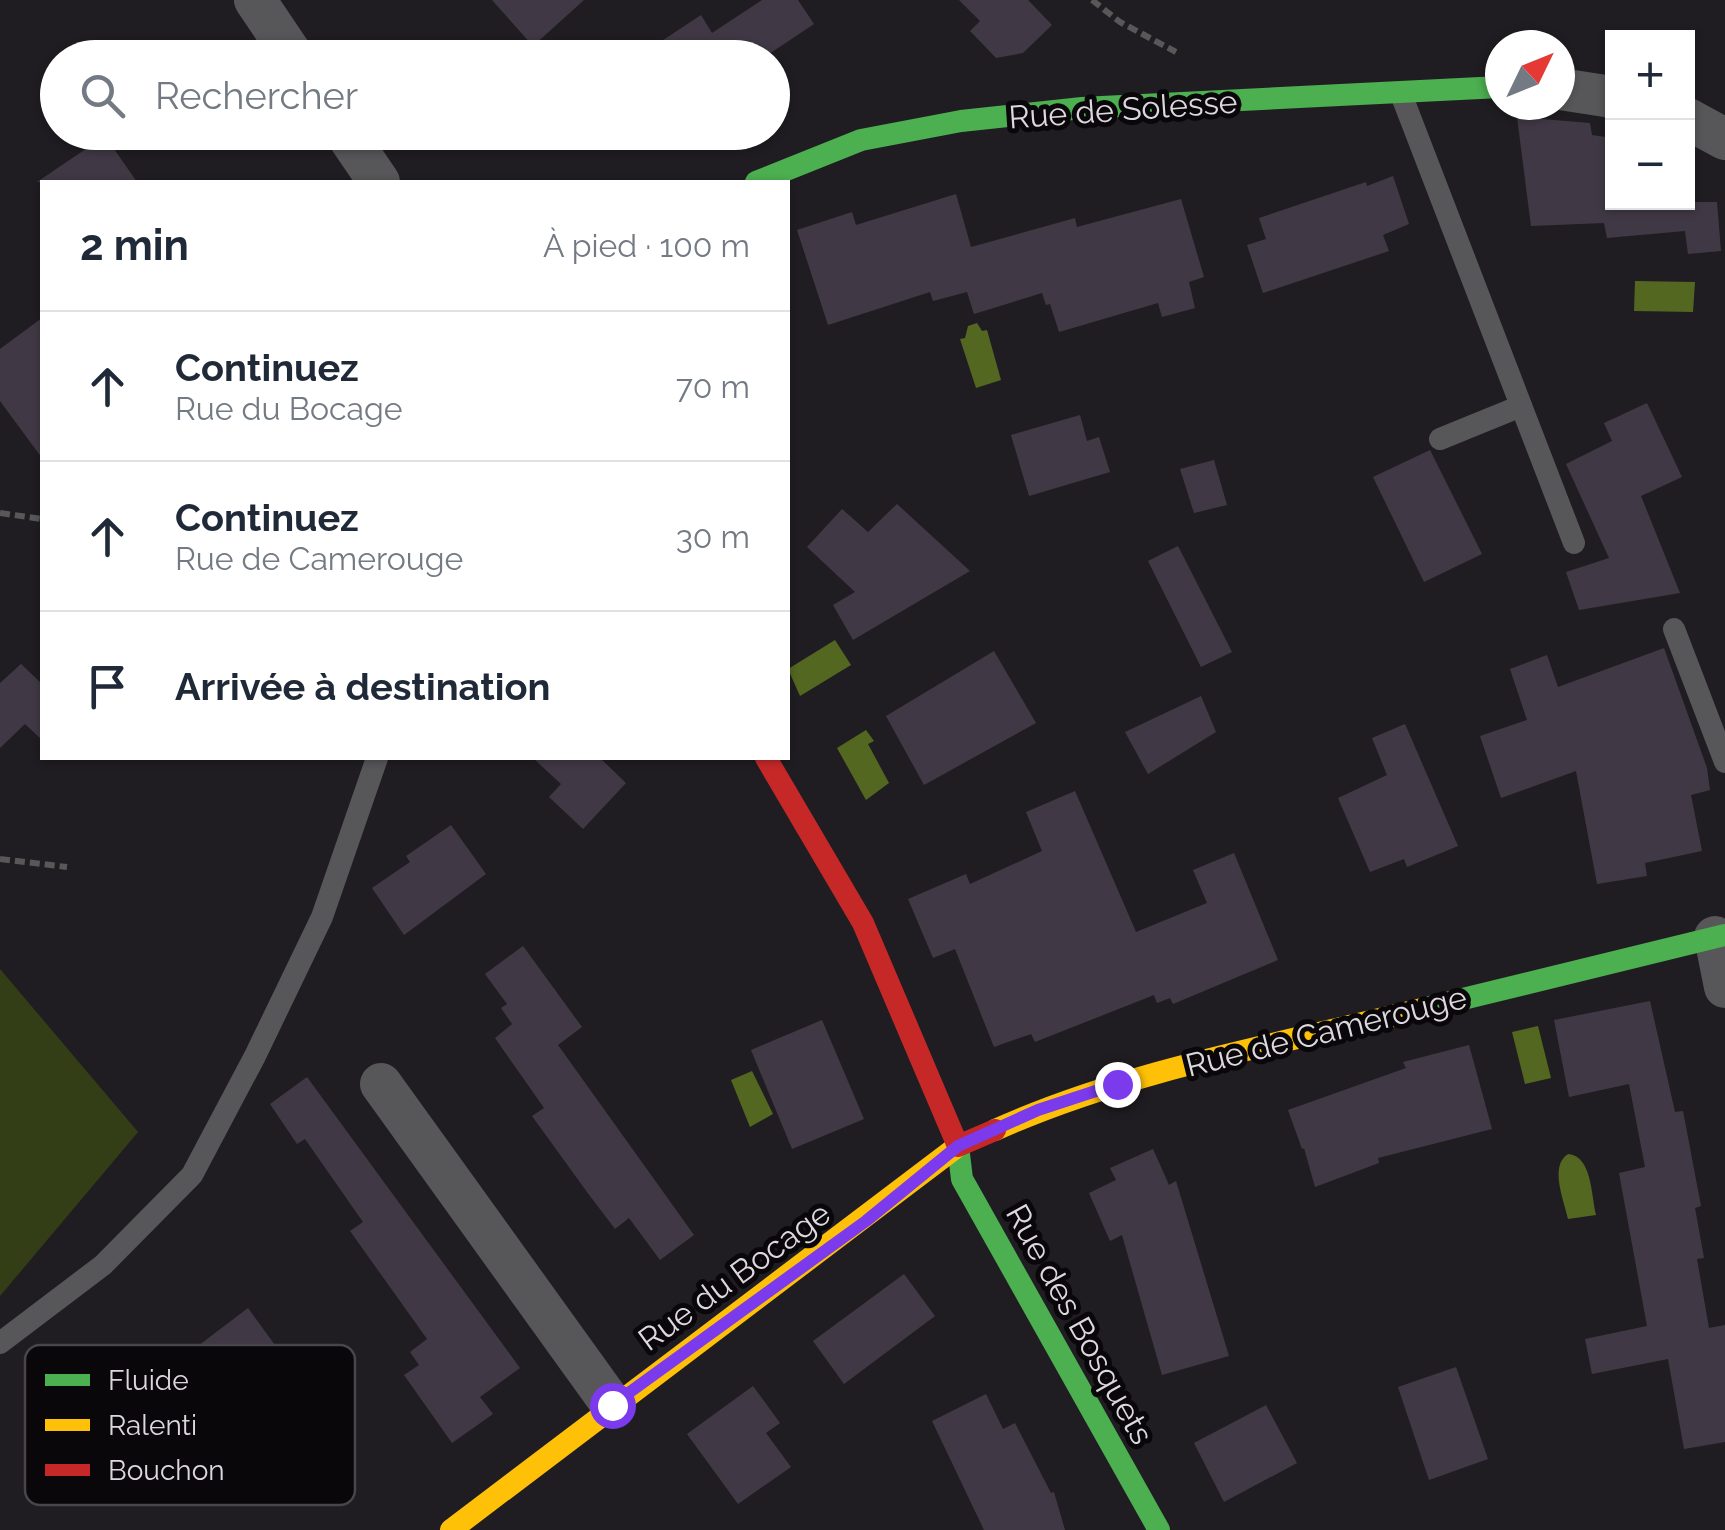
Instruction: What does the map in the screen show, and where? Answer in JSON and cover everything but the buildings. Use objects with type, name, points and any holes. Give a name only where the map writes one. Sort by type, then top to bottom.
[{"type":"street","points":[[254,0],[282,40]]},
{"type":"street","name":"Rue de Solesse","points":[[760,180],[861,140],[961,121],[1082,108],[1485,87]]},
{"type":"street","points":[[1575,91],[1605,96]]},
{"type":"street","points":[[1695,123],[1725,138]]},
{"type":"street","points":[[357,150],[378,180]]},
{"type":"street","points":[[767,760],[863,923],[958,1146]]},
{"type":"street","name":"Rue de Camerouge","points":[[958,1146],[1038,1110],[1117,1084],[1720,936],[1725,987]]},
{"type":"street","points":[[381,1084],[612,1405]]},
{"type":"street","name":"Rue du Bocage","points":[[451,1530],[612,1405],[866,1221],[958,1146]]},
{"type":"street","name":"Rue des Bosquets","points":[[958,1146],[962,1179],[1159,1530]]},
{"type":"lane","points":[[1400,90],[1574,543]]},
{"type":"lane","points":[[1440,439],[1521,406]]},
{"type":"lane","points":[[1674,629],[1725,762]]},
{"type":"lane","points":[[0,1343],[103,1265],[192,1175],[322,917],[376,760]]},
{"type":"path","points":[[1092,0],[1151,41],[1178,53]]},
{"type":"path","points":[[0,513],[40,519]]},
{"type":"path","points":[[0,859],[67,866]]},
{"type":"shaded area","points":[[1635,281],[1695,282],[1693,312],[1634,311]]},
{"type":"shaded area","points":[[977,323],[982,331],[987,330],[1001,380],[976,388],[960,339],[965,338],[968,326]]},
{"type":"shaded area","points":[[835,640],[851,665],[800,696],[790,668]]},
{"type":"shaded area","points":[[866,730],[874,741],[868,744],[889,783],[866,800],[837,748]]},
{"type":"shaded area","points":[[0,969],[138,1132],[0,1296]]},
{"type":"shaded area","points":[[1538,1026],[1551,1078],[1525,1084],[1512,1032]]},
{"type":"shaded area","points":[[752,1071],[773,1114],[750,1127],[731,1080]]},
{"type":"shaded area","points":[[1568,1154],[1582,1161],[1586,1169],[1596,1215],[1568,1219],[1559,1167]]},
{"type":"traffic: fast","points":[[761,180],[861,140],[961,121],[1082,108],[1485,88]]},
{"type":"traffic: fast","points":[[1426,1008],[1725,935]]},
{"type":"traffic: fast","points":[[958,1146],[962,1179],[1159,1530]]},
{"type":"traffic: slow","points":[[995,1130],[1152,1074],[1426,1008]]},
{"type":"traffic: slow","points":[[451,1530],[958,1146]]},
{"type":"traffic: jam","points":[[767,760],[863,923],[958,1146],[995,1130]]},
{"type":"route","points":[[612,1405],[866,1221],[958,1146],[1038,1110],[1117,1084]]}]
